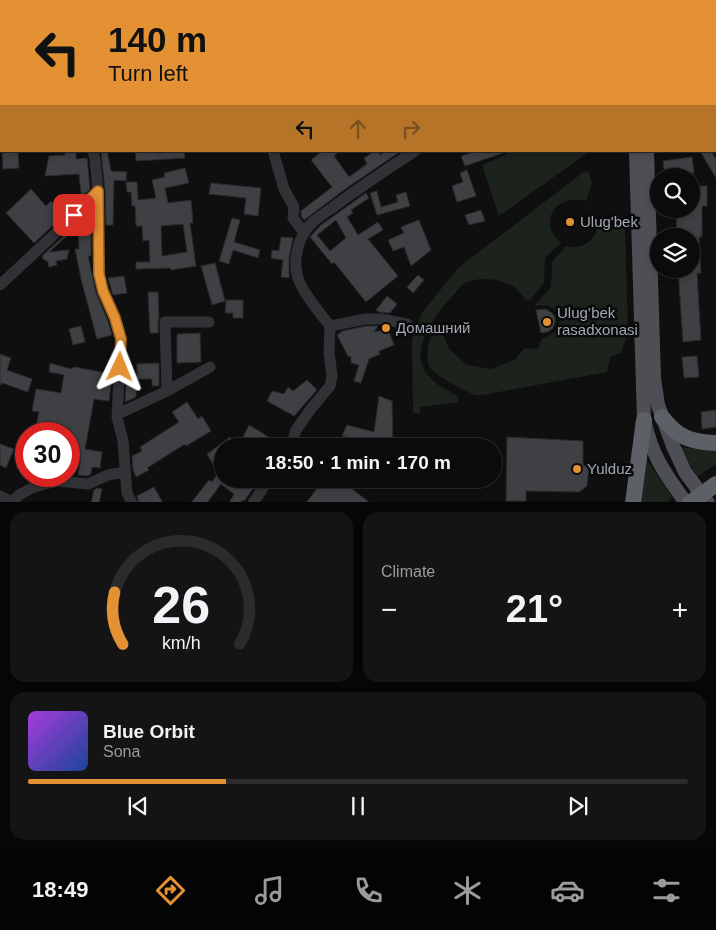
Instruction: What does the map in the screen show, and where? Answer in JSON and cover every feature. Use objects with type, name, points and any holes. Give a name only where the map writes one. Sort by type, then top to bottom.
[{"type":"highway","points":[[662,417],[670,427],[690,440],[716,443]]},
{"type":"highway","points":[[633,502],[644,420]]},
{"type":"highway","points":[[696,500],[716,484]]},
{"type":"main road","points":[[636,152],[644,420],[652,450],[660,466],[696,500]]},
{"type":"main road","points":[[647,152],[654,378],[658,405],[662,417],[696,500]]},
{"type":"street","points":[[93,152],[96,159],[98,191],[99,274],[103,291],[115,318],[121,339],[118,414],[123,441],[127,493],[132,502]]},
{"type":"street","points":[[273,152],[284,189],[294,207],[294,218],[304,233]]},
{"type":"street","points":[[294,438],[296,430],[330,386],[332,376],[329,352],[330,326],[302,287],[297,275],[296,261],[299,245],[304,233],[313,222],[364,184],[413,152]]},
{"type":"street","points":[[0,285],[88,203],[98,191]]},
{"type":"street","points":[[330,326],[381,319],[407,324]]},
{"type":"street","points":[[167,391],[165,322],[209,322]]},
{"type":"street","points":[[118,414],[167,391],[210,367]]},
{"type":"street","points":[[0,496],[11,502],[25,492],[44,484],[59,481],[88,484],[108,475],[125,472]]},
{"type":"street","points":[[253,502],[263,488]]},
{"type":"shaded area","points":[[506,152],[585,152],[586,154],[499,216],[482,165],[507,154]]},
{"type":"shaded area","points":[[585,171],[589,173],[592,183],[586,201],[566,201],[558,206],[550,219],[550,227],[561,243],[545,258],[544,283],[530,300],[526,300],[515,287],[496,280],[471,281],[465,283],[450,298],[435,317],[424,339],[421,361],[431,379],[458,396],[458,402],[420,407],[420,413],[413,413],[412,340],[421,314],[458,268]]},
{"type":"shaded area","points":[[615,220],[619,222],[625,231],[628,332],[621,353],[610,357],[607,372],[478,395],[472,394],[451,383],[432,370],[427,356],[429,343],[440,327],[449,349],[467,365],[491,369],[514,360],[525,348],[538,349],[542,338],[551,335],[557,330],[560,318],[552,308],[544,305],[535,306],[551,287],[552,262],[566,246],[583,245],[592,239],[598,223]]},
{"type":"shaded area","points":[[680,447],[716,451],[716,464],[697,477]]},
{"type":"shaded area","points":[[645,457],[672,497],[667,502],[638,502]]},
{"type":"building","points":[[2,152],[18,152],[19,168],[3,169]]},
{"type":"building","points":[[65,152],[76,152],[76,159],[87,158],[90,189],[86,193],[81,194],[79,174],[45,176],[49,156],[65,155]]},
{"type":"building","points":[[101,152],[107,152],[111,171],[127,172],[126,181],[114,180],[113,225],[106,225]]},
{"type":"building","points":[[135,152],[184,152],[185,158],[136,161]]},
{"type":"building","points":[[321,152],[339,152],[334,156],[349,177],[367,164],[364,158],[373,152],[378,152],[380,155],[384,152],[400,152],[304,220],[301,216],[301,211],[332,187],[311,160]]},
{"type":"building","points":[[473,152],[506,152],[465,166],[461,156]]},
{"type":"building","points":[[701,152],[712,152],[716,159],[716,178]]},
{"type":"building","points":[[692,157],[693,168],[664,168],[663,161]]},
{"type":"building","points":[[185,168],[189,183],[165,188],[168,203],[191,200],[193,223],[190,223],[196,266],[171,270],[170,268],[136,269],[136,262],[150,262],[149,240],[143,241],[142,226],[136,226],[135,206],[132,206],[131,192],[127,192],[126,182],[137,182],[138,200],[156,198],[152,180],[165,177],[164,173]],"holes":[[[183,224],[187,252],[162,256],[161,226]]]},
{"type":"building","points":[[467,170],[476,196],[457,202],[452,186],[463,182],[460,173]]},
{"type":"building","points":[[211,183],[261,188],[258,216],[244,214],[246,198],[209,194]]},
{"type":"building","points":[[700,186],[707,186],[707,206],[702,206],[702,237],[700,237],[700,228],[677,228],[676,218],[700,218]]},
{"type":"building","points":[[31,189],[46,206],[51,201],[64,215],[34,243],[6,213]]},
{"type":"building","points":[[377,191],[381,207],[398,202],[396,195],[406,192],[410,206],[377,215],[370,193]]},
{"type":"building","points":[[366,193],[369,198],[351,210],[353,213],[347,217],[358,235],[378,222],[383,230],[368,239],[398,276],[366,302],[334,262],[332,264],[310,237],[321,225]],"holes":[[[336,220],[346,238],[330,251],[317,235]]]},
{"type":"building","points":[[481,210],[485,221],[469,225],[465,215]]},
{"type":"building","points":[[91,211],[91,256],[88,256],[96,293],[112,335],[97,339],[75,249],[79,249],[78,226],[49,252],[69,250],[67,259],[56,261],[57,265],[49,267],[48,262],[42,258]]},
{"type":"building","points":[[232,218],[240,220],[234,242],[260,250],[258,258],[233,250],[229,264],[219,261]]},
{"type":"building","points":[[419,220],[431,250],[411,266],[404,247],[393,251],[388,240],[404,233],[401,227]]},
{"type":"building","points":[[281,237],[293,238],[289,258],[289,278],[281,277],[283,260],[271,258],[272,250],[279,251]]},
{"type":"building","points":[[215,263],[225,301],[212,305],[201,266]]},
{"type":"building","points":[[418,275],[424,280],[413,293],[407,287]]},
{"type":"building","points":[[124,276],[127,293],[113,295],[108,278]]},
{"type":"building","points":[[679,278],[697,278],[701,340],[683,342]]},
{"type":"building","points":[[148,292],[158,292],[158,333],[150,333]]},
{"type":"building","points":[[387,296],[397,304],[390,313],[379,312],[376,310]]},
{"type":"building","points":[[226,300],[243,300],[243,318],[233,318],[233,313],[225,313]]},
{"type":"building","name":"Ulug’bek rasadxonasi","points":[[546,309],[555,317],[555,323],[548,332],[541,333],[536,310]]},
{"type":"building","points":[[81,326],[85,342],[73,345],[69,329]]},
{"type":"building","points":[[366,326],[378,326],[374,332],[388,329],[394,345],[379,351],[380,354],[369,359],[361,383],[354,381],[359,365],[351,363],[351,357],[348,356],[337,335],[343,331]]},
{"type":"building","points":[[200,333],[201,362],[177,363],[177,334]]},
{"type":"building","points":[[0,354],[11,358],[7,370],[32,379],[28,392],[2,383],[0,386]]},
{"type":"building","points":[[697,356],[699,377],[684,378],[682,357]]},
{"type":"building","points":[[50,363],[71,369],[74,367],[112,374],[109,401],[94,399],[85,449],[102,452],[100,468],[92,467],[91,474],[87,476],[80,475],[80,422],[37,422],[39,412],[32,411],[36,389],[61,393],[64,375],[49,372]]},
{"type":"building","points":[[159,363],[159,386],[152,386],[152,379],[137,379],[137,364]]},
{"type":"building","points":[[307,380],[317,390],[294,416],[267,401],[272,391],[284,394],[288,387],[293,391]]},
{"type":"building","points":[[126,384],[136,384],[136,397],[125,402]]},
{"type":"building","points":[[379,396],[392,401],[393,438],[350,438],[342,436],[347,425],[374,432]]},
{"type":"building","points":[[187,402],[198,419],[202,416],[211,431],[186,446],[185,444],[136,477],[133,470],[132,456],[142,451],[140,447],[179,422],[172,412]]},
{"type":"building","points":[[716,410],[716,427],[702,429],[701,412]]},
{"type":"building","points":[[249,425],[269,437],[268,438],[242,438]]},
{"type":"building","points":[[507,437],[583,441],[583,466],[589,466],[587,486],[579,492],[526,491],[526,501],[506,501]]},
{"type":"building","points":[[0,444],[14,449],[6,468],[0,465]]},
{"type":"building","points":[[214,449],[214,463],[213,464],[207,454]]},
{"type":"building","points":[[214,479],[214,488],[218,488],[208,502],[192,502],[209,480],[212,482]]},
{"type":"building","points":[[154,487],[162,502],[139,502],[137,496]]},
{"type":"building","points":[[97,488],[102,489],[99,502],[91,502],[94,490]]},
{"type":"building","points":[[226,488],[253,488],[241,502],[230,502],[234,494]]},
{"type":"building","points":[[317,488],[351,488],[369,502],[307,502]]},
{"type":"place","name":"Ulug'bek","points":[[570,222]]},
{"type":"place","name":"Ulug’bek rasadxonasi","points":[[547,322]]},
{"type":"place","name":"Домашний","points":[[386,328]]},
{"type":"place","name":"Yulduz","points":[[577,469]]},
{"type":"route","points":[[74,215],[98,191],[99,274],[103,291],[115,318],[121,339],[120,367]]}]
